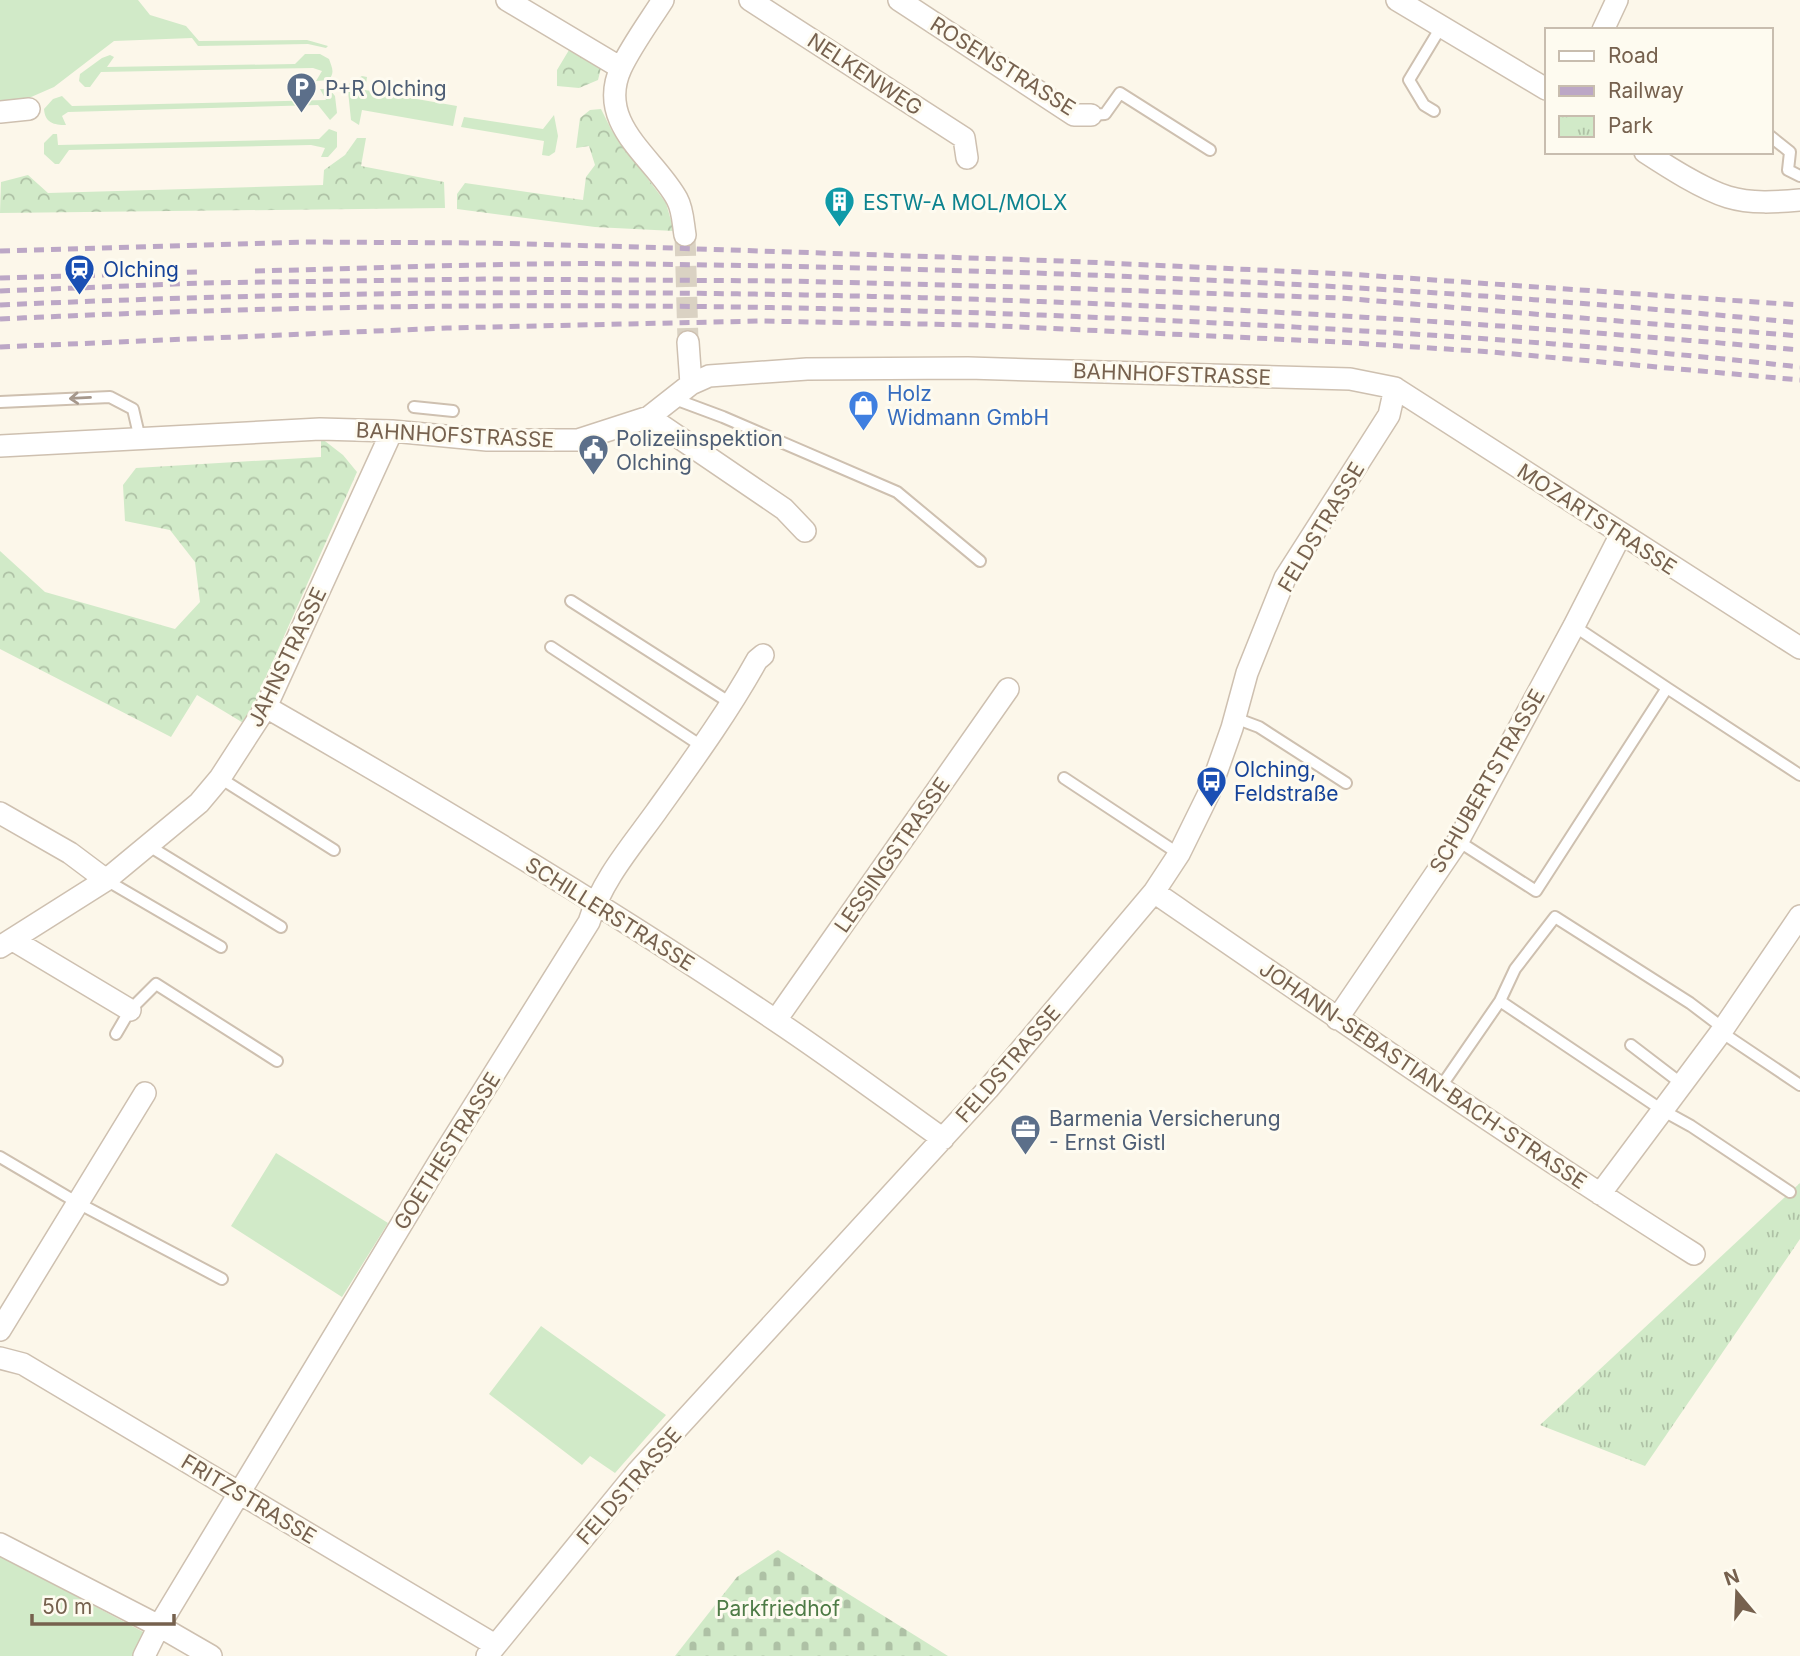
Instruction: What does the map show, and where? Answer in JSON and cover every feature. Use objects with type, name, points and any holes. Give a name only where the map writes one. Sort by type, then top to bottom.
[{"type":"street","points":[[507,0],[621,68]]},
{"type":"street","points":[[663,0],[621,68],[615,97],[623,127],[676,197],[682,211],[685,235]]},
{"type":"street","name":"NELKENWEG","points":[[750,0],[964,138],[967,158]]},
{"type":"street","name":"ROSENSTRASSE","points":[[899,0],[1074,115],[1091,115]]},
{"type":"street","points":[[1397,0],[1545,88]]},
{"type":"street","points":[[1604,28],[1617,0]]},
{"type":"street","points":[[0,112],[29,109]]},
{"type":"street","points":[[1649,154],[1674,171],[1728,197],[1771,202],[1800,200]]},
{"type":"street","points":[[688,342],[691,384]]},
{"type":"street","name":"BAHNHOFSTRASSE","points":[[0,446],[320,429],[392,431],[488,440],[578,440],[649,417],[691,384],[709,376],[807,369],[968,368],[1350,379],[1395,388]]},
{"type":"street","name":"MOZARTSTRASSE","points":[[1395,388],[1800,648]]},
{"type":"street","name":"FELDSTRASSE","points":[[491,1650],[638,1471],[943,1139],[1154,892],[1179,854],[1209,793],[1235,718],[1247,673],[1285,578],[1389,415],[1395,388]]},
{"type":"street","points":[[649,417],[784,509],[806,531]]},
{"type":"street","name":"JAHNSTRASSE","points":[[7,943],[106,880],[199,803],[220,778],[266,707],[392,431]]},
{"type":"street","name":"SCHUBERTSTRASSE","points":[[1337,1019],[1458,841],[1621,534]]},
{"type":"street","name":"GOETHESTRASSE","points":[[144,1656],[159,1626],[439,1162],[589,922],[604,885],[703,747],[757,660],[763,655]]},
{"type":"street","name":"LESSINGSTRASSE","points":[[776,1020],[1008,689]]},
{"type":"street","name":"SCHILLERSTRASSE","points":[[266,707],[414,791],[595,903],[776,1020],[943,1139]]},
{"type":"street","points":[[0,813],[70,853],[106,880]]},
{"type":"street","name":"JOHANN-SEBASTIAN-BACH-STRASSE","points":[[1154,892],[1337,1019],[1694,1254]]},
{"type":"street","points":[[1600,1194],[1794,938],[1800,916]]},
{"type":"street","points":[[7,943],[130,1010]]},
{"type":"street","points":[[0,1330],[145,1093]]},
{"type":"street","name":"FRITZSTRASSE","points":[[0,1359],[23,1364],[491,1650]]},
{"type":"street","points":[[0,1544],[159,1626],[211,1656]]},
{"type":"lane","points":[[1434,111],[1424,105],[1409,80],[1441,27]]},
{"type":"lane","name":"ROSENSTRASSE","points":[[1091,115],[1105,114],[1121,93],[1210,150]]},
{"type":"lane","points":[[1772,138],[1790,152],[1788,170],[1800,176]]},
{"type":"lane","points":[[0,402],[110,397],[132,409],[140,439]]},
{"type":"lane","points":[[672,398],[723,416],[897,492],[980,561]]},
{"type":"lane","points":[[414,407],[453,411]]},
{"type":"lane","points":[[571,601],[732,704]]},
{"type":"lane","points":[[1574,626],[1800,775]]},
{"type":"lane","points":[[551,647],[703,747]]},
{"type":"lane","points":[[1458,841],[1535,891],[1667,688]]},
{"type":"lane","points":[[1235,718],[1259,727],[1346,783]]},
{"type":"lane","points":[[220,778],[334,850]]},
{"type":"lane","points":[[1064,778],[1179,854]]},
{"type":"lane","points":[[149,846],[281,927]]},
{"type":"lane","points":[[106,880],[221,947]]},
{"type":"lane","points":[[1440,1087],[1500,1001],[1515,969],[1555,917],[1679,997],[1800,1085]]},
{"type":"lane","points":[[116,1034],[130,1010],[156,984],[277,1061]]},
{"type":"lane","points":[[1500,1001],[1790,1192]]},
{"type":"lane","points":[[1631,1045],[1682,1084]]},
{"type":"lane","points":[[0,1157],[78,1203],[222,1279]]},
{"type":"green space","points":[[0,0],[138,0],[150,15],[186,26],[199,41],[307,40],[328,46],[198,46],[192,38],[114,41],[54,87],[22,101],[0,103]]},
{"type":"green space","points":[[569,50],[588,61],[592,58],[601,68],[598,80],[579,88],[557,86],[557,70]]},
{"type":"green space","points":[[305,54],[320,54],[329,59],[332,72],[329,80],[316,81],[322,71],[313,68],[101,72],[90,87],[85,87],[79,81],[80,74],[110,55],[114,57],[107,67],[295,64]]},
{"type":"green space","points":[[362,76],[367,77],[365,90],[457,106],[453,126],[362,110],[359,125],[351,120],[348,91],[349,84]]},
{"type":"green space","points":[[320,89],[329,89],[335,96],[337,113],[330,120],[318,105],[68,112],[62,116],[66,125],[62,125],[48,120],[44,109],[53,99],[62,96],[72,106],[326,100]]},
{"type":"green space","points":[[601,109],[612,131],[666,203],[674,231],[595,227],[457,209],[457,194],[465,183],[583,200],[586,177],[595,165],[589,146],[576,148],[580,118],[590,110]]},
{"type":"green space","points":[[554,115],[558,136],[555,152],[549,156],[542,155],[544,141],[461,127],[464,117],[543,129]]},
{"type":"green space","points":[[329,129],[337,132],[337,147],[328,157],[321,157],[325,148],[311,145],[69,150],[59,164],[55,164],[44,154],[44,143],[53,134],[57,134],[58,145],[319,139]]},
{"type":"green space","points":[[357,138],[366,138],[361,166],[444,182],[445,208],[0,213],[1,182],[28,175],[48,193],[323,185],[324,170],[345,155]]},
{"type":"green space","points":[[321,438],[343,455],[357,472],[245,724],[197,695],[171,737],[0,649],[0,551],[45,592],[175,629],[200,602],[195,562],[170,530],[125,521],[123,485],[136,468],[321,457]]},
{"type":"green space","points":[[276,1153],[388,1223],[342,1297],[231,1226]]},
{"type":"green space","points":[[1800,1183],[1800,1239],[1645,1466],[1540,1425]]},
{"type":"green space","points":[[541,1326],[666,1415],[615,1473],[590,1456],[582,1465],[489,1394]]},
{"type":"green space","name":"Parkfriedhof","points":[[778,1550],[948,1656],[675,1656],[737,1577]]},
{"type":"green space","points":[[0,1556],[147,1634],[135,1656],[0,1656]]},
{"type":"tunnel","points":[[685,235],[688,342]]},
{"type":"railway","points":[[0,251],[304,242],[640,247],[1062,261],[1347,274],[1800,305]]},
{"type":"railway","points":[[255,271],[595,264],[933,270],[1367,289],[1656,309],[1800,323]]},
{"type":"railway","points":[[0,278],[199,272]]},
{"type":"railway","points":[[0,291],[202,283],[486,279],[788,281],[1340,298],[1800,336]]},
{"type":"railway","points":[[0,305],[451,293],[901,297],[1351,316],[1800,350]]},
{"type":"railway","points":[[0,319],[441,306],[883,310],[1177,321],[1411,334],[1567,345],[1800,367]]},
{"type":"railway","points":[[0,347],[447,328],[759,321],[978,325],[1492,352],[1800,380]]},
{"type":"place","name":"P+R Olching","points":[[302,115]]},
{"type":"place","name":"ESTW-A MOL/MOLX","points":[[840,229]]},
{"type":"place","name":"Olching","points":[[80,296]]},
{"type":"place","name":"Holz Widmann GmbH","points":[[864,432]]},
{"type":"place","name":"Polizeiinspektion Olching","points":[[593,477]]},
{"type":"place","name":"Olching, Feldstraße","points":[[1211,808]]},
{"type":"place","name":"Barmenia Versicherung - Ernst Gistl","points":[[1026,1157]]}]
